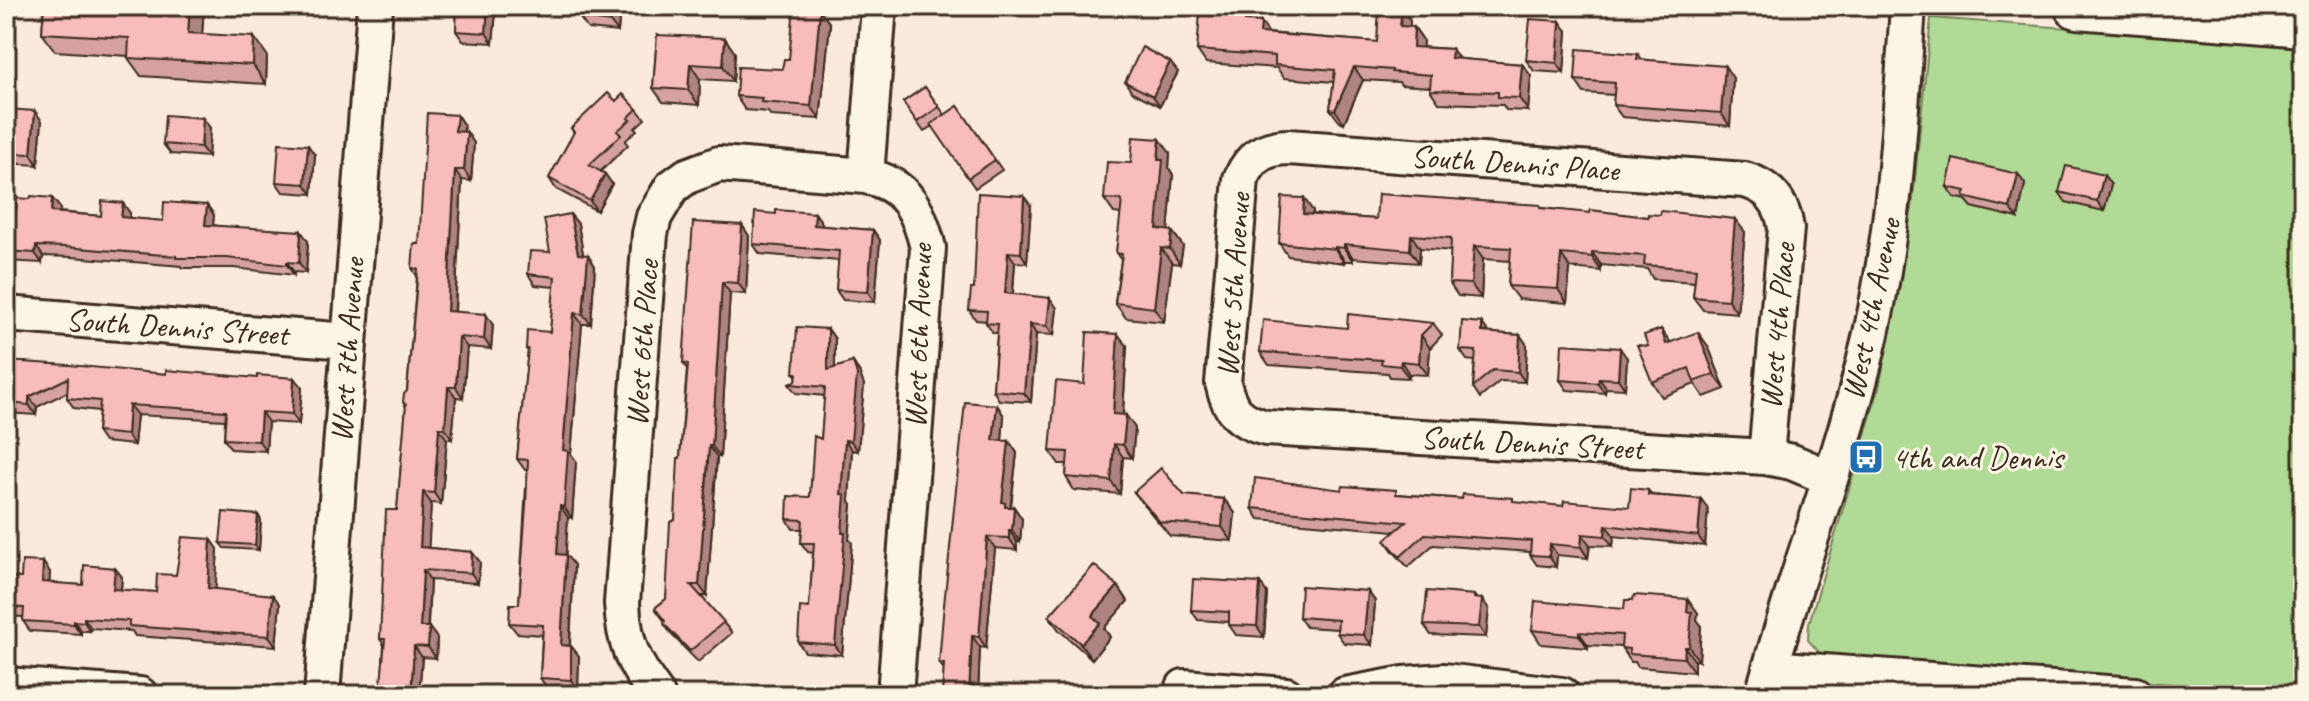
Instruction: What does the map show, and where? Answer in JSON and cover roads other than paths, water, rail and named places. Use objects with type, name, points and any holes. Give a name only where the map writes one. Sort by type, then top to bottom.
[{"type":"highway","points":[[2077,6],[2303,24]]},
{"type":"highway","points":[[2205,17],[2303,6]]},
{"type":"street","name":"West 7th Avenue","points":[[322,695],[375,6]]},
{"type":"street","points":[[866,176],[879,6]]},
{"type":"street","name":"West 4th Avenue","points":[[1766,682],[1865,361],[1894,192],[1908,6]]},
{"type":"street","name":"South Dennis Place","points":[[1253,158],[1270,148],[1288,147],[1745,180],[1761,185],[1774,197]]},
{"type":"street","name":"West 5th Avenue","points":[[1234,413],[1227,401],[1223,383],[1241,179],[1253,158]]},
{"type":"street","name":"West 6th Place","points":[[657,695],[630,653],[623,629],[622,603],[650,234],[654,217],[672,187],[687,176],[719,164],[866,176]]},
{"type":"street","name":"West 6th Avenue","points":[[866,176],[896,187],[908,199],[918,214],[928,248],[895,695]]},
{"type":"street","name":"West 4th Place","points":[[1766,457],[1786,228],[1784,210],[1774,197]]},
{"type":"street","name":"South Dennis Street","points":[[6,314],[348,341]]},
{"type":"street","name":"South Dennis Street","points":[[1234,413],[1250,424],[1266,428],[1766,457],[1792,462],[1830,478]]},
{"type":"street","points":[[1345,695],[1404,684],[1444,681],[1562,695]]},
{"type":"street","points":[[1766,682],[2135,695]]},
{"type":"street","points":[[6,685],[140,695]]},
{"type":"street","points":[[1184,687],[1286,695]]},
{"type":"place","name":"4th and Dennis","points":[[1866,457]]}]
